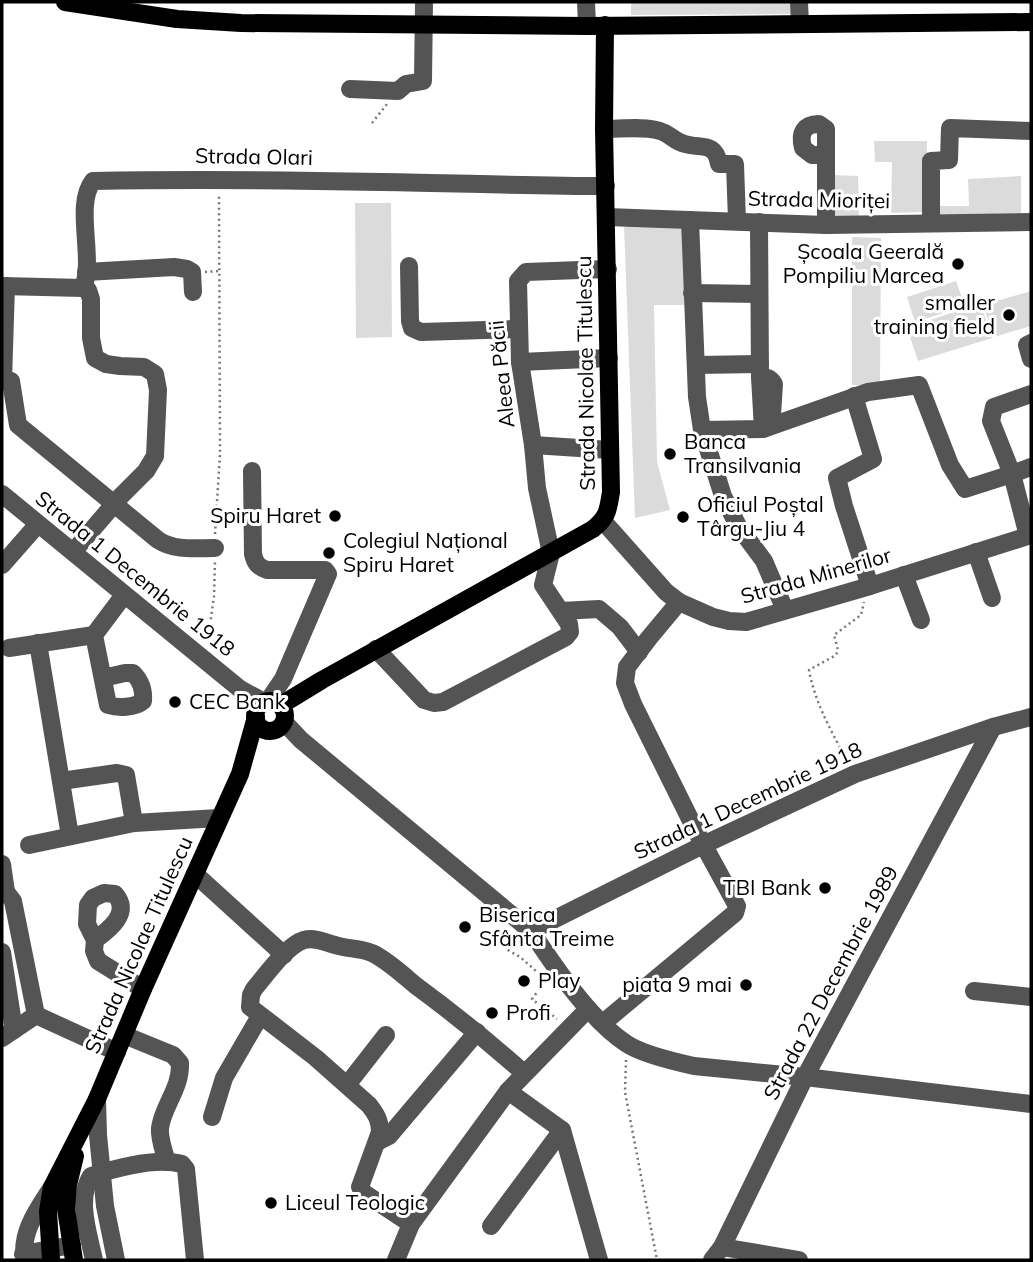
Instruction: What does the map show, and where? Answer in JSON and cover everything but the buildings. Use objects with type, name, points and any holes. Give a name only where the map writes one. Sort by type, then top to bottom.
[{"type":"main road","points":[[65,2],[166,18],[241,23],[596,25],[1031,22]]},
{"type":"main road","name":"Strada Nicolae Titulescu","points":[[79,1135],[97,1100],[219,818],[272,714],[321,680],[593,530],[603,521],[609,508],[611,492],[608,269],[604,129],[596,25]]},
{"type":"main road","points":[[50,1255],[48,1211],[52,1186],[79,1135]]},
{"type":"main road","points":[[73,1252],[66,1209],[68,1185],[79,1135]]},
{"type":"street","points":[[351,89],[398,91],[405,85],[423,81],[424,2]]},
{"type":"street","points":[[586,2],[596,25]]},
{"type":"street","points":[[799,2],[800,23]]},
{"type":"street","points":[[931,223],[931,161],[949,160],[950,128],[1031,131]]},
{"type":"street","points":[[604,129],[662,132],[688,145],[711,148],[717,154],[719,163],[735,164],[737,221]]},
{"type":"street","points":[[825,225],[826,156]]},
{"type":"street","name":"Strada Olari","points":[[114,504],[146,471],[155,456],[158,390],[155,374],[144,367],[106,364],[95,358],[91,338],[91,299],[84,280],[87,188],[93,181],[381,181],[606,186]]},
{"type":"street","name":"Strada Mioriței","points":[[607,217],[825,225],[1031,222]]},
{"type":"street","points":[[690,220],[695,365],[702,430],[723,496],[738,526],[764,561],[785,610]]},
{"type":"street","points":[[759,222],[760,370]]},
{"type":"street","points":[[409,266],[412,328],[421,332],[519,329]]},
{"type":"street","points":[[193,292],[192,272],[187,268],[174,267],[84,280],[4,286],[2,381],[11,381],[18,425],[167,546],[215,548]]},
{"type":"street","name":"Aleea Păcii","points":[[551,553],[537,488],[520,362],[519,281],[526,272],[608,269]]},
{"type":"street","points":[[692,293],[760,295]]},
{"type":"street","points":[[1031,344],[1027,345],[1031,359]]},
{"type":"street","points":[[520,362],[609,358]]},
{"type":"street","points":[[695,365],[760,370],[774,384],[767,427]]},
{"type":"street","points":[[702,430],[767,427],[867,392],[919,385],[950,465],[965,489],[1031,467]]},
{"type":"street","points":[[1030,536],[1012,474],[991,421],[994,407],[1031,394]]},
{"type":"street","points":[[855,396],[873,459],[837,478],[870,586]]},
{"type":"street","points":[[533,445],[610,450]]},
{"type":"street","points":[[252,471],[253,554],[260,568],[325,570],[328,574],[283,679],[272,714]]},
{"type":"street","name":"Strada 1 Decembrie 1918","points":[[2,494],[272,714],[531,931],[551,973],[627,1045]]},
{"type":"street","points":[[73,552],[114,504]]},
{"type":"street","name":"Strada Minerilor","points":[[603,521],[666,592],[679,602],[713,617],[746,622],[1030,536]]},
{"type":"street","points":[[2,565],[38,524]]},
{"type":"street","points":[[976,552],[992,598]]},
{"type":"street","points":[[376,649],[424,700],[434,703],[443,702],[566,637],[570,632],[569,624],[543,585],[551,553]]},
{"type":"street","points":[[904,575],[921,620]]},
{"type":"street","points":[[9,648],[94,635],[124,596]]},
{"type":"street","points":[[603,1023],[735,913],[737,906],[703,845],[633,704],[625,682],[627,667],[679,602]]},
{"type":"street","points":[[561,611],[600,609],[620,627],[639,652]]},
{"type":"street","points":[[94,635],[103,678]]},
{"type":"street","points":[[38,643],[70,836]]},
{"type":"street","name":"Strada 1 Decembrie 1918","points":[[531,931],[703,845],[855,774],[1031,716]]},
{"type":"street","name":"Strada 22 Decembrie 1989","points":[[717,1254],[805,1077],[993,727]]},
{"type":"street","points":[[61,781],[126,775],[134,823]]},
{"type":"street","points":[[29,845],[134,823],[219,818]]},
{"type":"street","points":[[2,864],[4,891],[13,901],[36,1015]]},
{"type":"street","points":[[195,874],[284,956]]},
{"type":"street","points":[[411,1224],[364,1193],[360,1187],[377,1142],[380,1123],[376,1114],[316,1058],[250,1007],[251,995],[293,946],[302,940],[314,939],[360,949],[373,954],[477,1032],[524,1073]]},
{"type":"street","points":[[95,940],[94,951],[98,961],[143,989]]},
{"type":"street","points":[[2,952],[8,1034],[36,1015]]},
{"type":"street","points":[[974,991],[1031,997]]},
{"type":"street","points":[[396,1260],[411,1224],[509,1091],[588,1009]]},
{"type":"street","points":[[36,1015],[121,1043],[173,1055],[180,1063],[180,1071],[161,1123],[160,1133],[167,1162]]},
{"type":"street","points":[[212,1117],[224,1078],[260,1016]]},
{"type":"street","points":[[377,1142],[389,1136],[477,1032]]},
{"type":"street","points":[[347,1085],[386,1035]]},
{"type":"street","points":[[627,1045],[694,1066],[1031,1104]]},
{"type":"street","points":[[509,1091],[562,1130],[598,1260]]},
{"type":"street","points":[[97,1100],[105,1206],[116,1260]]},
{"type":"street","points":[[491,1226],[562,1130]]},
{"type":"street","points":[[94,1260],[84,1196],[91,1176],[141,1164],[167,1162],[182,1164],[186,1169],[195,1260]]},
{"type":"street","points":[[52,1186],[26,1231],[24,1257],[73,1252]]},
{"type":"street","points":[[717,1254],[799,1260]]},
{"type":"path","points":[[372,123],[398,91]]},
{"type":"path","points":[[194,652],[211,618],[214,596],[220,454],[219,180]]},
{"type":"path","points":[[855,774],[819,706],[809,670],[836,655],[838,650],[834,635],[861,615],[870,586]]},
{"type":"path","points":[[484,936],[551,973],[532,999],[568,1028]]},
{"type":"path","points":[[627,1045],[625,1091],[657,1260]]},
{"type":"shaded area","points":[[631,2],[793,2],[794,14],[631,15]]},
{"type":"shaded area","points":[[874,141],[927,141],[926,212],[891,213],[892,162],[875,162]]},
{"type":"shaded area","points":[[831,175],[858,176],[859,218],[831,217]]},
{"type":"shaded area","points":[[1021,176],[1021,217],[934,219],[933,206],[969,206],[968,179]]},
{"type":"shaded area","points":[[355,203],[391,203],[392,337],[356,338]]},
{"type":"shaded area","points":[[624,225],[687,225],[691,305],[654,305],[657,462],[670,510],[635,518]]},
{"type":"shaded area","points":[[852,237],[881,238],[880,385],[852,385]]},
{"type":"shaded area","points":[[956,281],[965,306],[915,322],[907,297]]},
{"type":"shaded area","name":"smaller training field","points":[[1031,291],[1031,326],[994,337],[983,305]]},
{"type":"shaded area","points":[[980,303],[992,338],[918,361],[907,328]]},
{"type":"place","name":"Școala Geerală Pompiliu Marcea","points":[[958,264]]},
{"type":"place","name":"smaller training field","points":[[1009,315]]},
{"type":"place","name":"Banca Transilvania","points":[[670,454]]},
{"type":"place","name":"Spiru Haret","points":[[335,516]]},
{"type":"place","name":"Oficiul Poștal Târgu-Jiu 4","points":[[683,517]]},
{"type":"place","name":"Colegiul Național Spiru Haret","points":[[329,553]]},
{"type":"place","name":"CEC Bank","points":[[175,702]]},
{"type":"place","name":"TBI Bank","points":[[825,888]]},
{"type":"place","name":"Biserica Sfânta Treime","points":[[465,927]]},
{"type":"place","name":"Play","points":[[524,981]]},
{"type":"place","name":"piata 9 mai","points":[[746,985]]},
{"type":"place","name":"Profi","points":[[492,1013]]},
{"type":"place","name":"Liceul Teologic","points":[[271,1203]]}]
